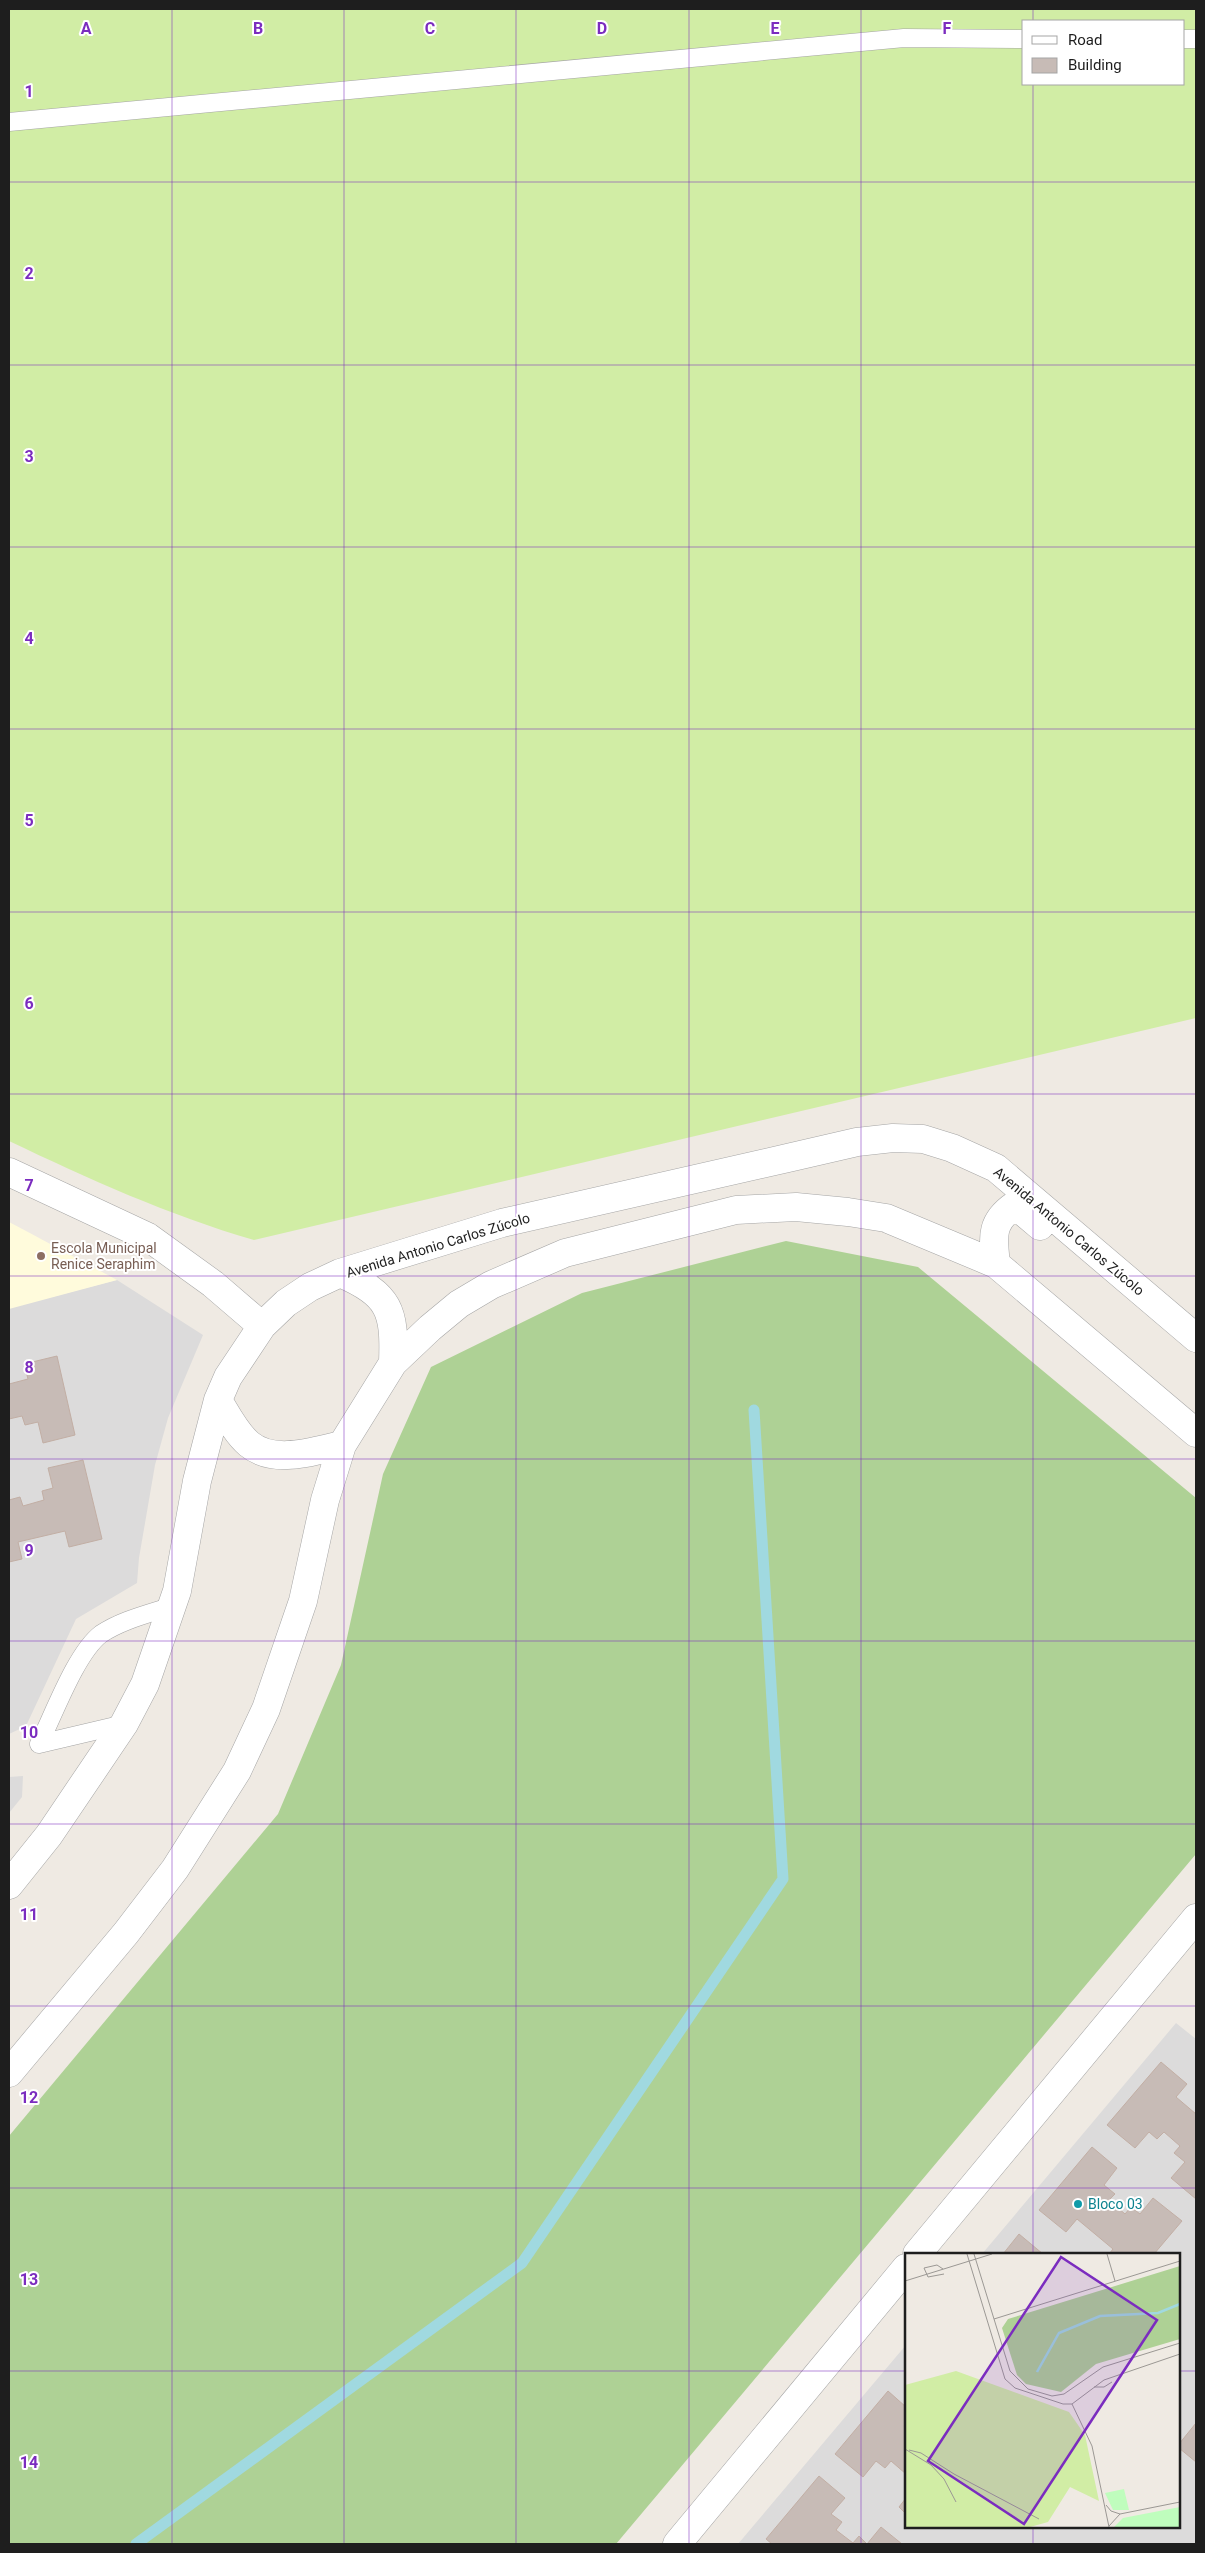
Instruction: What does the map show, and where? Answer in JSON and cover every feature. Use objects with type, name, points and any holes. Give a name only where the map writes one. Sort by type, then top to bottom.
[{"type":"street","name":"Avenida Antonio Carlos Zúcolo","points":[[340,1273],[502,1223],[763,1163],[857,1142],[893,1138],[923,1140],[952,1148],[996,1168],[1196,1338]]},
{"type":"street","points":[[9,1172],[148,1238],[213,1284],[262,1326]]},
{"type":"street","name":"Avenida Antonio Carlos Zúcolo","points":[[996,1264],[993,1235],[1003,1213],[1015,1205],[1196,1358]]},
{"type":"street","points":[[9,2073],[126,1933],[207,1822],[237,1771],[266,1709],[303,1601],[324,1500],[342,1445],[393,1363],[459,1304],[491,1285],[565,1253],[736,1210],[796,1207],[886,1218],[996,1264],[1196,1433]]},
{"type":"street","points":[[9,1884],[50,1835],[124,1724],[145,1684],[172,1606],[187,1543],[196,1481],[218,1400],[238,1359],[262,1326],[286,1303],[310,1287],[340,1273]]},
{"type":"street","name":"Avenida Antonio Carlos Zúcolo","points":[[340,1273],[361,1282],[379,1296],[389,1311],[393,1328],[393,1363]]},
{"type":"street","points":[[218,1400],[249,1444],[262,1452],[279,1455],[304,1453],[342,1445]]},
{"type":"street","points":[[918,2253],[1196,1918]]},
{"type":"street","points":[[677,2544],[905,2269]]},
{"type":"lane","points":[[9,122],[904,38],[1022,40]]},
{"type":"lane","points":[[124,1724],[39,1744],[84,1652],[89,1646],[100,1635],[118,1624],[172,1606]]},
{"type":"shaded area","name":"Escola Municipal Renice Seraphim","points":[[9,1222],[28,1232],[117,1280],[9,1309]]},
{"type":"shaded area","points":[[117,1280],[203,1335],[168,1418],[155,1465],[139,1558],[137,1583],[76,1619],[26,1726],[9,1734],[9,1308]]},
{"type":"shaded area","points":[[23,1776],[22,1797],[9,1813],[9,1777]]},
{"type":"shaded area","points":[[1176,2023],[1196,2039],[1196,2544],[738,2544],[905,2346],[905,2528],[1180,2528],[1180,2253],[983,2253]]},
{"type":"green space","points":[[9,9],[1196,9],[1196,1018],[254,1240],[160,1208],[9,1141]]},
{"type":"green space","points":[[786,1241],[918,1267],[1196,1498],[1196,1854],[616,2544],[9,2544],[9,2136],[278,1814],[341,1665],[383,1474],[431,1367],[582,1293]]},
{"type":"building","points":[[57,1356],[75,1435],[43,1443],[38,1422],[25,1425],[22,1416],[9,1419],[9,1384],[28,1379],[24,1364]]},
{"type":"building","points":[[83,1460],[102,1539],[69,1547],[65,1531],[18,1542],[22,1559],[9,1562],[9,1500],[20,1497],[23,1506],[44,1500],[42,1491],[53,1488],[48,1468]]},
{"type":"building","points":[[1161,2062],[1187,2084],[1176,2097],[1196,2114],[1196,2199],[1171,2178],[1185,2162],[1174,2153],[1180,2146],[1164,2132],[1157,2139],[1149,2132],[1135,2148],[1107,2125]]},
{"type":"building","name":"Bloco 03","points":[[1092,2147],[1117,2168],[1104,2185],[1115,2194],[1109,2200],[1125,2214],[1131,2207],[1140,2214],[1153,2198],[1182,2221],[1155,2253],[1110,2253],[1113,2249],[1077,2219],[1066,2232],[1039,2210]]},
{"type":"building","points":[[1019,2234],[1042,2253],[1004,2253]]},
{"type":"building","points":[[888,2391],[905,2406],[905,2473],[891,2461],[885,2468],[876,2461],[863,2477],[835,2454]]},
{"type":"building","points":[[1196,2423],[1196,2462],[1180,2449],[1180,2443]]},
{"type":"building","points":[[819,2476],[845,2498],[831,2514],[842,2522],[836,2530],[853,2543],[859,2536],[867,2544],[772,2544],[766,2539]]},
{"type":"building","points":[[905,2499],[905,2513],[899,2507]]},
{"type":"building","points":[[881,2527],[902,2544],[867,2544]]},
{"type":"waterway","points":[[136,2544],[522,2263],[783,1879],[754,1410]]},
{"type":"place","name":"Escola Municipal Renice Seraphim","points":[[41,1256]]},
{"type":"place","name":"Bloco 03","points":[[1078,2204]]}]
